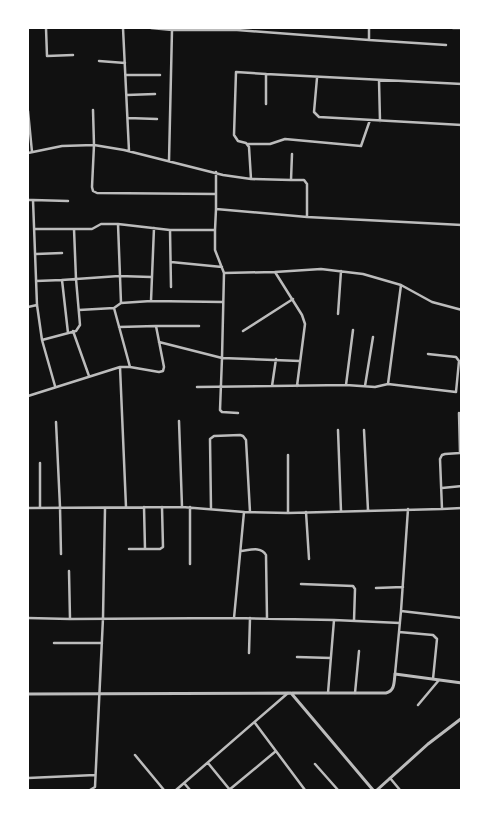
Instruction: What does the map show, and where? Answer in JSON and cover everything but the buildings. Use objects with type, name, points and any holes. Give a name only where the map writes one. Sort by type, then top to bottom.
[{"type":"street","points":[[46,28],[47,56],[72,55]]},
{"type":"street","points":[[123,28],[129,152]]},
{"type":"street","points":[[151,28],[172,30],[237,29],[446,45]]},
{"type":"street","points":[[369,28],[369,40]]},
{"type":"street","points":[[453,28],[462,28]]},
{"type":"street","points":[[169,161],[172,30]]},
{"type":"street","points":[[99,61],[125,63]]},
{"type":"street","points":[[370,120],[361,146],[285,139],[270,144],[248,144],[238,141],[234,134],[236,72],[317,78],[462,84]]},
{"type":"street","points":[[266,74],[266,104]]},
{"type":"street","points":[[126,75],[160,75]]},
{"type":"street","points":[[317,78],[314,112],[319,118],[462,125]]},
{"type":"street","points":[[379,80],[380,121]]},
{"type":"street","points":[[127,95],[155,94]]},
{"type":"street","points":[[93,110],[92,186],[93,190],[97,193],[216,194]]},
{"type":"street","points":[[28,111],[32,152]]},
{"type":"street","points":[[128,118],[157,119]]},
{"type":"street","points":[[248,144],[251,179]]},
{"type":"street","points":[[28,153],[62,146],[94,145],[251,179],[304,180],[307,184],[307,217]]},
{"type":"street","points":[[291,180],[292,154]]},
{"type":"street","points":[[216,172],[215,250],[224,273],[221,412],[238,414]]},
{"type":"street","points":[[28,200],[68,201]]},
{"type":"street","points":[[33,200],[37,305],[42,340],[55,386]]},
{"type":"street","points":[[216,209],[307,217],[462,225]]},
{"type":"street","points":[[35,229],[92,229],[101,224],[118,224],[170,230],[215,230]]},
{"type":"street","points":[[118,224],[121,303]]},
{"type":"street","points":[[151,301],[154,228]]},
{"type":"street","points":[[42,340],[68,333],[79,328],[80,325],[74,229]]},
{"type":"street","points":[[170,230],[171,287]]},
{"type":"street","points":[[36,254],[62,253]]},
{"type":"street","points":[[170,262],[222,267]]},
{"type":"street","points":[[224,273],[275,272],[302,269],[341,271],[371,276],[401,285],[432,302],[462,310]]},
{"type":"street","points":[[338,314],[341,271]]},
{"type":"street","points":[[275,272],[293,299],[305,324],[298,386]]},
{"type":"street","points":[[36,281],[119,276],[151,277]]},
{"type":"street","points":[[62,280],[68,333]]},
{"type":"street","points":[[388,384],[401,285]]},
{"type":"street","points":[[243,331],[293,299]]},
{"type":"street","points":[[79,310],[114,308],[121,303],[151,301],[223,302]]},
{"type":"street","points":[[28,306],[37,305]]},
{"type":"street","points":[[114,308],[130,367]]},
{"type":"street","points":[[28,396],[120,367],[163,371],[164,367],[156,326]]},
{"type":"street","points":[[119,327],[200,326]]},
{"type":"street","points":[[346,386],[353,330]]},
{"type":"street","points":[[73,331],[89,376]]},
{"type":"street","points":[[365,386],[373,337]]},
{"type":"street","points":[[159,342],[222,358],[300,361]]},
{"type":"street","points":[[428,354],[458,358],[456,392]]},
{"type":"street","points":[[272,386],[276,359]]},
{"type":"street","points":[[120,367],[126,507]]},
{"type":"street","points":[[197,387],[375,387],[388,384],[462,393]]},
{"type":"street","points":[[442,509],[442,456],[445,454],[461,453],[459,413]]},
{"type":"street","points":[[180,421],[182,507]]},
{"type":"street","points":[[56,422],[61,554]]},
{"type":"street","points":[[338,430],[341,511]]},
{"type":"street","points":[[364,430],[368,510]]},
{"type":"street","points":[[211,509],[210,439],[214,436],[240,435],[246,440],[250,512]]},
{"type":"street","points":[[288,455],[288,513]]},
{"type":"street","points":[[40,463],[40,508]]},
{"type":"street","points":[[442,488],[462,486]]},
{"type":"street","points":[[144,507],[145,549]]},
{"type":"street","points":[[129,549],[160,549],[163,547],[162,507]]},
{"type":"street","points":[[28,508],[182,507],[288,513],[462,508]]},
{"type":"street","points":[[190,508],[190,564]]},
{"type":"street","points":[[98,790],[95,787],[95,775],[103,618],[105,509]]},
{"type":"street","points":[[28,694],[390,692],[393,688],[400,622],[408,509]]},
{"type":"street","points":[[234,618],[244,512]]},
{"type":"street","points":[[306,512],[309,559]]},
{"type":"street","points":[[241,551],[260,549],[266,555],[267,618]]},
{"type":"street","points":[[69,571],[70,618]]},
{"type":"street","points":[[301,584],[353,586],[355,589],[354,621]]},
{"type":"street","points":[[376,588],[403,587]]},
{"type":"street","points":[[401,611],[462,618]]},
{"type":"street","points":[[28,618],[267,618],[400,622]]},
{"type":"street","points":[[249,653],[250,618]]},
{"type":"street","points":[[328,693],[334,620]]},
{"type":"street","points":[[399,632],[435,636],[434,679]]},
{"type":"street","points":[[54,643],[102,643]]},
{"type":"street","points":[[355,693],[359,651]]},
{"type":"street","points":[[297,657],[331,658]]},
{"type":"street","points":[[394,674],[462,684]]},
{"type":"street","points":[[418,705],[440,680]]},
{"type":"street","points":[[176,790],[290,693]]},
{"type":"street","points":[[290,693],[373,790]]},
{"type":"street","points":[[377,790],[428,744],[462,718]]},
{"type":"street","points":[[255,723],[305,790]]},
{"type":"street","points":[[208,763],[230,790],[276,751]]},
{"type":"street","points":[[135,755],[164,790]]},
{"type":"street","points":[[315,764],[338,790]]},
{"type":"street","points":[[28,778],[95,775]]},
{"type":"street","points":[[390,778],[400,790]]},
{"type":"street","points":[[184,783],[190,790]]},
{"type":"street","points":[[90,790],[95,787]]}]
